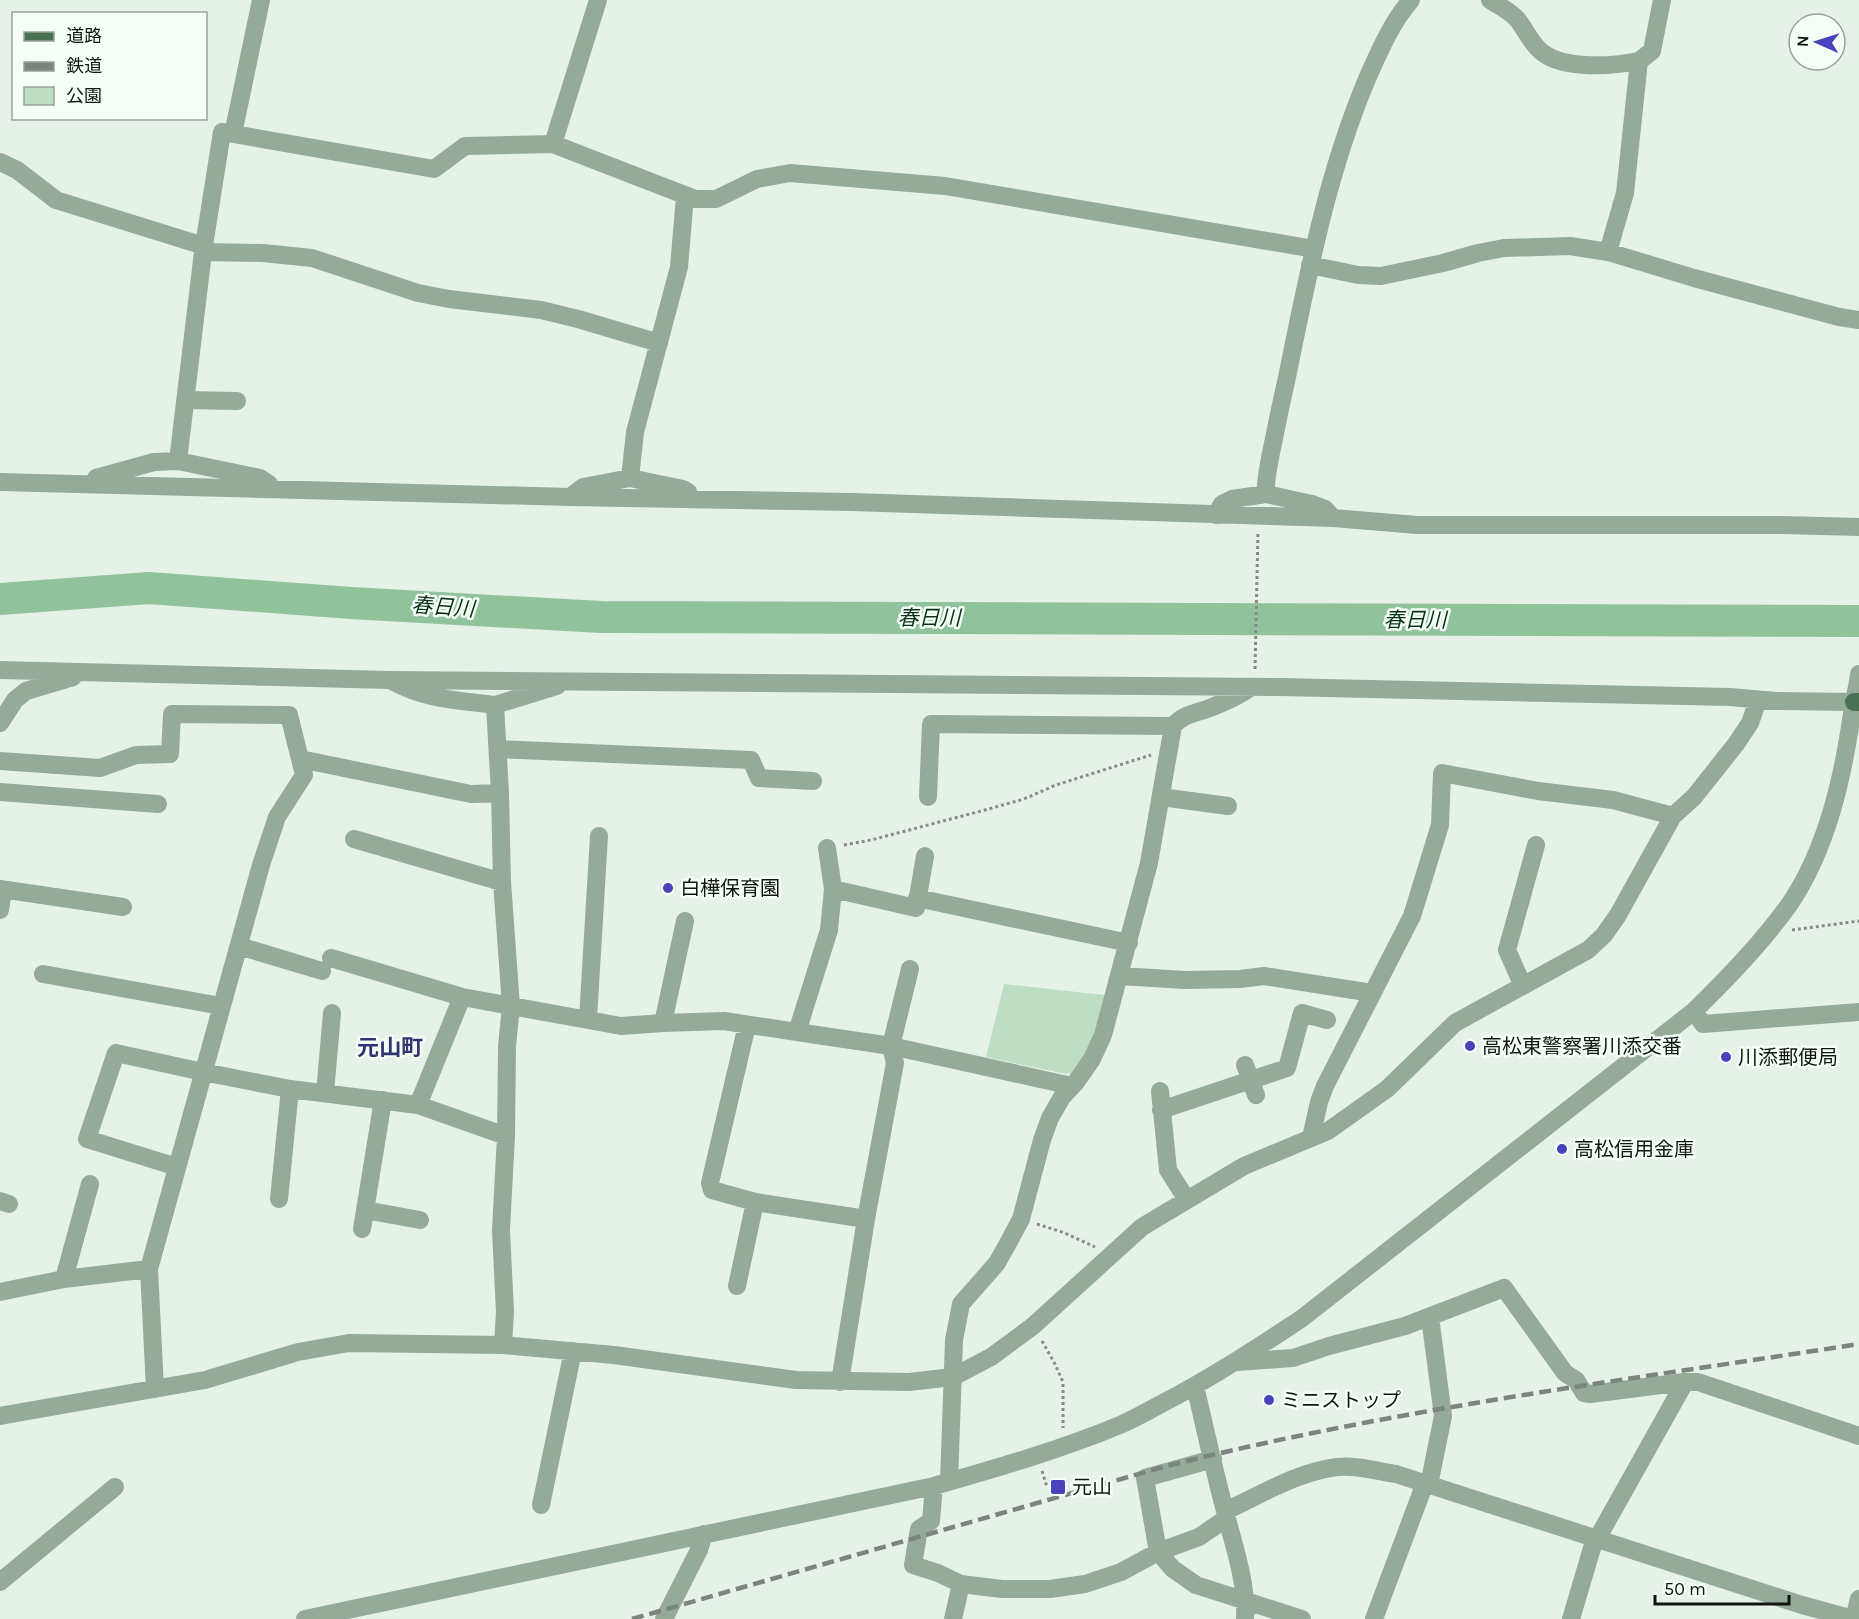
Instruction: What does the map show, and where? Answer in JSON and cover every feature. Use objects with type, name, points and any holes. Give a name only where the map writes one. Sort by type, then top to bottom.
[{"type":"street","points":[[233,134],[261,0]]},
{"type":"street","points":[[552,144],[598,0]]},
{"type":"street","points":[[1266,494],[1265,485],[1312,257],[1337,162],[1360,96],[1380,50],[1402,11],[1411,0]]},
{"type":"street","points":[[1490,0],[1515,17],[1542,52],[1557,60],[1602,65],[1639,61],[1652,51],[1662,0]]},
{"type":"street","points":[[1608,252],[1625,193],[1639,61]]},
{"type":"street","points":[[178,461],[204,249],[222,132],[434,170],[465,146],[552,144],[695,199],[716,199],[757,178],[790,173],[945,186],[1312,257],[1358,275],[1381,276],[1504,248],[1570,246],[1608,252],[1716,284],[1839,317],[1859,320]]},
{"type":"street","points":[[0,162],[17,170],[56,200],[204,249],[312,258],[418,293],[541,310],[579,318],[659,343]]},
{"type":"street","points":[[630,478],[635,432],[678,267],[685,196]]},
{"type":"street","points":[[185,400],[237,401]]},
{"type":"street","points":[[77,484],[154,462],[178,461],[260,478],[275,489]]},
{"type":"street","points":[[570,496],[583,487],[630,478],[683,489],[700,499]]},
{"type":"street","points":[[0,482],[852,501],[1333,518],[1417,525],[1859,527]]},
{"type":"street","points":[[1216,515],[1222,504],[1232,499],[1266,494],[1312,504],[1324,509],[1333,518]]},
{"type":"street","points":[[0,670],[389,680],[1253,680],[1856,702]]},
{"type":"street","points":[[0,723],[7,698],[92,672]]},
{"type":"street","points":[[305,1619],[942,1484],[1063,1446],[1122,1424],[1235,1362],[1301,1319],[1694,1011],[1727,979],[1789,904],[1815,857],[1844,769],[1859,674]]},
{"type":"street","points":[[389,680],[410,691],[430,697],[495,705],[574,681]]},
{"type":"street","points":[[1253,680],[1240,695],[1182,717],[1173,726],[1149,863],[1103,1035],[1092,1059],[1062,1096],[1042,1140],[1021,1219],[997,1263],[961,1304],[954,1340],[953,1377],[942,1484],[930,1521],[919,1529],[913,1565],[961,1584],[1002,1589],[1050,1589],[1085,1584],[1121,1572],[1158,1552],[1199,1537],[1226,1515],[1304,1475],[1338,1467],[1365,1468],[1396,1474],[1802,1605],[1853,1619],[1859,1599]]},
{"type":"street","points":[[0,1416],[205,1380],[298,1352],[349,1343],[503,1345],[626,1356],[796,1380],[909,1382],[953,1377],[991,1357],[1033,1326],[1142,1227],[1244,1166],[1328,1131],[1387,1089],[1455,1023],[1588,950],[1604,935],[1618,915],[1672,816],[1694,797],[1736,744],[1750,723],[1758,700]]},
{"type":"street","points":[[495,705],[501,794],[502,882],[511,1006],[507,1046],[506,1136],[501,1230],[505,1312],[503,1345]]},
{"type":"street","points":[[0,761],[100,768],[136,755],[170,754],[172,714],[289,715],[304,775],[277,817],[261,865],[149,1269],[155,1389]]},
{"type":"street","points":[[928,796],[931,724],[1173,726]]},
{"type":"street","points":[[498,749],[751,760],[759,778],[813,782]]},
{"type":"street","points":[[300,759],[471,794],[501,794]]},
{"type":"street","points":[[1311,1138],[1325,1086],[1412,916],[1440,825],[1442,773],[1538,790],[1613,800],[1672,816]]},
{"type":"street","points":[[0,792],[158,804]]},
{"type":"street","points":[[1161,797],[1228,806]]},
{"type":"street","points":[[588,1019],[599,836]]},
{"type":"street","points":[[354,839],[502,882]]},
{"type":"street","points":[[1523,986],[1507,951],[1536,845]]},
{"type":"street","points":[[797,1032],[829,930],[833,889],[827,848]]},
{"type":"street","points":[[833,889],[916,908],[925,856]]},
{"type":"street","points":[[0,910],[2,889],[123,907]]},
{"type":"street","points":[[917,898],[1129,943]]},
{"type":"street","points":[[663,1023],[685,921]]},
{"type":"street","points":[[239,946],[327,964],[462,997],[621,1026],[724,1021],[891,1047],[1072,1086]]},
{"type":"street","points":[[840,1382],[866,1219],[895,1063],[891,1047],[910,969]]},
{"type":"street","points":[[43,974],[221,1006]]},
{"type":"street","points":[[1120,976],[1185,980],[1264,976],[1372,993]]},
{"type":"street","points":[[418,1105],[462,997]]},
{"type":"street","points":[[1694,1011],[1703,1024],[1859,1012]]},
{"type":"street","points":[[325,1093],[332,1013]]},
{"type":"street","points":[[1161,1110],[1287,1068],[1302,1013],[1327,1020]]},
{"type":"street","points":[[747,1025],[710,1183],[712,1190],[755,1202],[866,1219]]},
{"type":"street","points":[[177,1167],[87,1139],[116,1053],[290,1089],[418,1105],[506,1136]]},
{"type":"street","points":[[279,1199],[290,1089]]},
{"type":"street","points":[[1160,1091],[1168,1170],[1187,1200]]},
{"type":"street","points":[[362,1229],[383,1100]]},
{"type":"street","points":[[64,1279],[90,1184]]},
{"type":"street","points":[[737,1286],[755,1202]]},
{"type":"street","points":[[365,1210],[420,1220]]},
{"type":"street","points":[[0,1292],[64,1279],[149,1269]]},
{"type":"street","points":[[1235,1362],[1293,1358],[1405,1326],[1504,1288],[1565,1373],[1576,1380],[1584,1393],[1698,1382],[1859,1436]]},
{"type":"street","points":[[1374,1619],[1427,1484],[1443,1416],[1430,1317]]},
{"type":"street","points":[[541,1505],[573,1351]]},
{"type":"street","points":[[1571,1619],[1592,1548],[1685,1382]]},
{"type":"street","points":[[1195,1386],[1241,1569],[1246,1611]]},
{"type":"street","points":[[1212,1459],[1144,1478],[1158,1552],[1173,1569],[1196,1585],[1246,1611],[1302,1619]]},
{"type":"street","points":[[0,1582],[115,1488]]},
{"type":"street","points":[[663,1619],[699,1550],[704,1534]]},
{"type":"street","points":[[953,1619],[961,1584]]},
{"type":"path","points":[[1253,680],[1258,529]]},
{"type":"path","points":[[827,848],[871,840],[986,810],[1170,749]]},
{"type":"path","points":[[1785,931],[1859,921]]},
{"type":"path","points":[[1021,1219],[1065,1233],[1094,1246],[1109,1256]]},
{"type":"path","points":[[1033,1326],[1063,1382],[1063,1446]]},
{"type":"path","points":[[1044,1478],[1047,1487]]},
{"type":"green space","points":[[1004,984],[1104,995],[1100,1028],[1074,1072],[1066,1074],[986,1057]]},
{"type":"waterway","name":"春日川","points":[[0,599],[149,588],[351,603],[601,617],[1859,621]]},
{"type":"railway","points":[[632,1619],[1163,1467],[1249,1447],[1336,1428],[1510,1397],[1859,1344]]},
{"type":"place","name":"白樺保育園","points":[[668,888]]},
{"type":"place","name":"高松東警察署川添交番","points":[[1470,1046]]},
{"type":"place","name":"川添郵便局","points":[[1726,1057]]},
{"type":"place","name":"高松信用金庫","points":[[1562,1149]]},
{"type":"place","name":"ミニストップ","points":[[1269,1400]]},
{"type":"place","name":"元山","points":[[1058,1487]]},
{"type":"district","name":"元山町","points":[[390,1047]]}]
